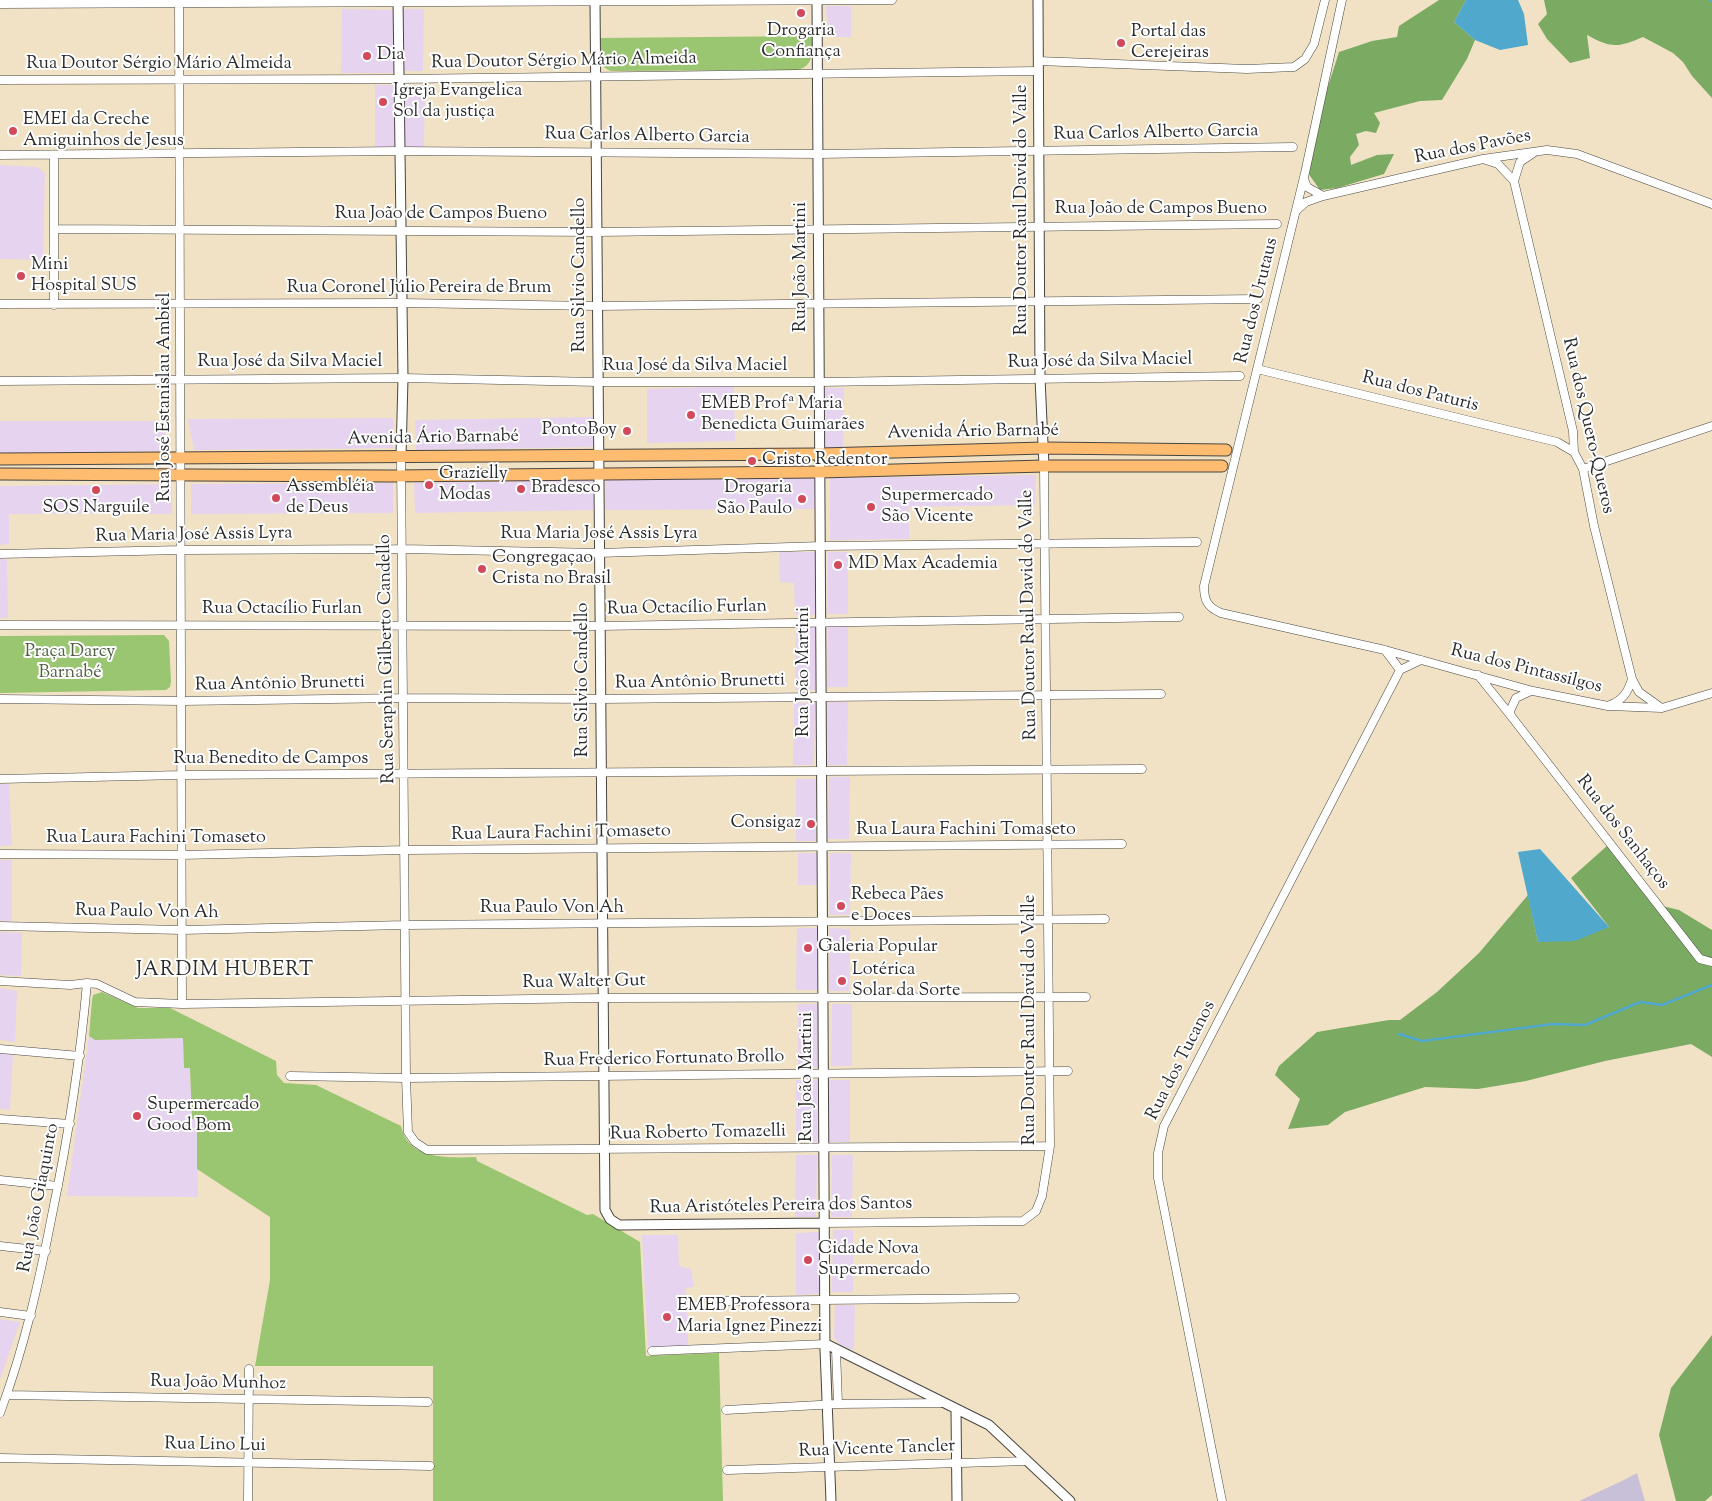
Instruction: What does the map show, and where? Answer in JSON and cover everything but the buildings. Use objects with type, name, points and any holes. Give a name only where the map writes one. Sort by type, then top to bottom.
[{"type":"main road","name":"Avenida Ário Barnabé","points":[[0,459],[820,454],[1044,448],[1226,450]]},
{"type":"main road","points":[[1187,467],[1192,464],[1194,459],[1188,450]]},
{"type":"main road","name":"Avenida Ário Barnabé","points":[[0,474],[401,476],[820,472],[1044,466],[1222,466]]},
{"type":"street","name":"Rua João Martini","points":[[817,0],[826,1344],[833,1404],[830,1466],[831,1501]]},
{"type":"street","points":[[0,4],[179,1],[892,0]]},
{"type":"street","name":"Rua Doutor Raul David do Valle","points":[[1023,1221],[1036,1211],[1042,1196],[1050,1146],[1044,448],[1040,378],[1038,0]]},
{"type":"street","points":[[1038,61],[1247,69],[1294,67],[1305,59],[1314,44],[1325,0]]},
{"type":"street","name":"Rua dos Urutaus","points":[[1210,608],[1204,594],[1204,586],[1233,460],[1305,173],[1342,0]]},
{"type":"street","name":"Rua José Estanislau Ambiel","points":[[179,1],[178,80],[182,379],[182,1004]]},
{"type":"street","name":"Rua Seraphin Gilberto Candello","points":[[398,1],[403,378],[401,476],[405,698],[406,1078]]},
{"type":"street","name":"Rua Silvio Candello","points":[[595,1],[603,1150]]},
{"type":"street","name":"Rua Doutor Sérgio Mário Almeida","points":[[0,80],[400,79],[596,75],[817,75],[1038,71]]},
{"type":"street","name":"Rua Carlos Alberto Garcia","points":[[0,155],[400,151],[818,154],[1293,147]]},
{"type":"street","points":[[1483,159],[1498,164],[1514,181],[1520,162],[1538,150]]},
{"type":"street","name":"Rua dos Pavões","points":[[1293,218],[1298,207],[1323,196],[1483,159],[1538,150],[1577,154],[1712,204]]},
{"type":"street","points":[[54,155],[56,229],[54,305]]},
{"type":"street","points":[[1305,173],[1304,182],[1307,187],[1323,196]]},
{"type":"street","name":"Rua dos Quero-Queros","points":[[1514,181],[1573,431],[1574,452],[1583,469],[1594,526],[1632,679],[1647,699],[1662,708]]},
{"type":"street","name":"Rua João de Campos Bueno","points":[[56,229],[597,232],[1277,224]]},
{"type":"street","name":"Rua Coronel Júlio Pereira de Brum","points":[[0,304],[402,303],[597,306],[1258,299]]},
{"type":"street","name":"Rua dos Paturis","points":[[1257,369],[1557,442],[1574,452]]},
{"type":"street","name":"Rua José da Silva Maciel","points":[[0,381],[403,378],[598,382],[819,382],[1240,376]]},
{"type":"street","points":[[1583,469],[1712,426]]},
{"type":"street","name":"Rua Maria José Assis Lyra","points":[[0,554],[182,550],[403,549],[599,553],[822,546],[1197,542]]},
{"type":"street","name":"Rua dos Pintassilgos","points":[[1210,608],[1221,613],[1385,650],[1533,691],[1608,706],[1662,708],[1712,694]]},
{"type":"street","name":"Rua Octacílio Furlan","points":[[0,625],[404,624],[600,626],[822,621],[1179,617]]},
{"type":"street","points":[[1385,650],[1400,670],[1421,660]]},
{"type":"street","name":"Rua dos Tucanos","points":[[1222,1501],[1158,1178],[1160,1144],[1164,1126],[1400,670]]},
{"type":"street","name":"Rua dos Sanhaços","points":[[1478,675],[1700,958],[1712,962]]},
{"type":"street","points":[[1608,706],[1618,702],[1625,696],[1632,679]]},
{"type":"street","points":[[1511,716],[1510,711],[1516,698],[1527,691],[1533,691]]},
{"type":"street","name":"Rua Antônio Brunetti","points":[[0,699],[182,701],[405,698],[600,700],[822,696],[1160,694]]},
{"type":"street","name":"Rua Benedito de Campos","points":[[0,779],[183,775],[1142,769]]},
{"type":"street","name":"Rua Laura Fachini Tomaseto","points":[[0,854],[182,855],[406,850],[1122,844]]},
{"type":"street","name":"Rua Paulo Von Ah","points":[[0,926],[182,930],[406,925],[823,923],[1105,919]]},
{"type":"street","points":[[0,981],[70,985],[87,983]]},
{"type":"street","name":"Rua Walter Gut","points":[[87,983],[97,984],[136,1002],[182,1004],[824,996],[1086,997]]},
{"type":"street","name":"Rua João Giaquinto","points":[[0,1413],[31,1316],[46,1251],[70,1124],[80,1056],[87,983]]},
{"type":"street","points":[[0,1049],[80,1056]]},
{"type":"street","name":"Rua Frederico Fortunato Brollo","points":[[290,1076],[406,1078],[1068,1071]]},
{"type":"street","name":"Rua Roberto Tomazelli","points":[[406,1078],[408,1132],[415,1142],[427,1150],[1050,1146]]},
{"type":"street","points":[[0,1119],[70,1124]]},
{"type":"street","name":"Rua Aristóteles Pereira dos Santos","points":[[603,1150],[605,1210],[610,1219],[619,1225],[1023,1221]]},
{"type":"street","points":[[0,1180],[58,1186]]},
{"type":"street","points":[[0,1246],[46,1251]]},
{"type":"street","points":[[726,1301],[1016,1298]]},
{"type":"street","points":[[0,1312],[31,1316]]},
{"type":"street","points":[[652,1352],[826,1344],[989,1425],[1070,1501]]},
{"type":"street","points":[[833,1404],[836,1350]]},
{"type":"street","points":[[248,1501],[249,1369]]},
{"type":"street","name":"Rua João Munhoz","points":[[7,1395],[428,1402]]},
{"type":"street","points":[[726,1410],[833,1404],[942,1403]]},
{"type":"street","points":[[956,1410],[957,1501]]},
{"type":"street","name":"Rua Lino Lui","points":[[0,1458],[248,1461],[430,1466]]},
{"type":"street","name":"Rua Vicente Tancler","points":[[727,1470],[1027,1461]]},
{"type":"shaded area","points":[[826,6],[851,6],[851,37],[828,37]]},
{"type":"shaded area","name":"Dia","points":[[342,9],[396,10],[395,73],[341,73]]},
{"type":"shaded area","points":[[403,9],[424,9],[423,71],[402,71]]},
{"type":"shaded area","points":[[375,85],[396,85],[395,147],[375,147]]},
{"type":"shaded area","points":[[404,85],[425,85],[424,147],[404,147]]},
{"type":"shaded area","points":[[0,165],[37,167],[45,173],[43,260],[0,259]]},
{"type":"shaded area","name":"EMEB Profª Maria Benedicta Guimarães","points":[[734,386],[735,441],[647,443],[647,389]]},
{"type":"shaded area","points":[[823,388],[844,388],[843,450],[823,450]]},
{"type":"shaded area","points":[[594,417],[594,447],[416,450],[415,420]]},
{"type":"shaded area","points":[[393,418],[393,448],[194,450],[188,419]]},
{"type":"shaded area","points":[[0,421],[165,421],[166,451],[0,454]]},
{"type":"shaded area","points":[[1036,475],[1035,505],[909,507],[909,539],[830,540],[830,478]]},
{"type":"shaded area","points":[[815,477],[815,509],[605,510],[605,478]]},
{"type":"shaded area","points":[[593,480],[593,510],[415,513],[414,483]]},
{"type":"shaded area","points":[[393,483],[393,513],[191,514],[191,484]]},
{"type":"shaded area","points":[[172,484],[172,514],[9,514],[9,544],[0,545],[0,486]]},
{"type":"shaded area","points":[[779,552],[818,552],[817,615],[795,615],[794,583],[780,582]]},
{"type":"shaded area","points":[[828,552],[848,552],[848,614],[827,614]]},
{"type":"shaded area","points":[[0,559],[7,559],[8,618],[0,618]]},
{"type":"shaded area","points":[[828,625],[848,625],[848,687],[827,687]]},
{"type":"shaded area","points":[[796,627],[817,627],[816,690],[795,690]]},
{"type":"shaded area","points":[[827,702],[848,702],[847,765],[827,765]]},
{"type":"shaded area","points":[[794,703],[815,703],[814,765],[793,765]]},
{"type":"shaded area","points":[[829,777],[850,777],[849,839],[828,839]]},
{"type":"shaded area","points":[[796,779],[817,779],[816,841],[796,841]]},
{"type":"shaded area","points":[[0,784],[9,784],[12,845],[0,846]]},
{"type":"shaded area","points":[[798,853],[818,853],[818,885],[798,885]]},
{"type":"shaded area","points":[[830,853],[851,853],[850,915],[829,915]]},
{"type":"shaded area","points":[[0,860],[12,860],[12,921],[0,921]]},
{"type":"shaded area","points":[[797,928],[818,928],[817,990],[796,990]]},
{"type":"shaded area","points":[[829,928],[850,929],[849,991],[829,991]]},
{"type":"shaded area","points":[[0,932],[22,933],[21,976],[0,975]]},
{"type":"shaded area","points":[[0,988],[17,991],[15,1042],[0,1040]]},
{"type":"shaded area","points":[[798,1004],[819,1004],[818,1067],[798,1067]]},
{"type":"shaded area","points":[[832,1004],[852,1004],[852,1066],[831,1066]]},
{"type":"shaded area","name":"Supermercado Good Bom","points":[[89,1036],[95,1040],[183,1038],[184,1068],[190,1068],[192,1119],[197,1119],[198,1197],[67,1196]]},
{"type":"shaded area","points":[[0,1053],[13,1055],[10,1110],[0,1109]]},
{"type":"shaded area","points":[[796,1080],[817,1080],[817,1142],[796,1142]]},
{"type":"shaded area","points":[[829,1080],[850,1080],[850,1142],[829,1142]]},
{"type":"shaded area","points":[[796,1155],[817,1155],[816,1217],[795,1217]]},
{"type":"shaded area","points":[[832,1155],[853,1155],[852,1217],[831,1217]]},
{"type":"shaded area","points":[[833,1230],[853,1230],[853,1292],[832,1292]]},
{"type":"shaded area","name":"Cidade Nova Supermercado","points":[[819,1232],[819,1294],[796,1295],[796,1233]]},
{"type":"shaded area","name":"EMEB Professora Maria Ignez Pinezzi","points":[[642,1235],[678,1235],[679,1266],[691,1269],[694,1287],[686,1288],[688,1347],[648,1349]]},
{"type":"shaded area","points":[[835,1305],[855,1305],[854,1350],[841,1346],[834,1338]]},
{"type":"shaded area","points":[[0,1319],[20,1322],[0,1379]]},
{"type":"shaded area","points":[[1637,1473],[1645,1501],[1579,1501],[1626,1479]]},
{"type":"green space","points":[[1439,0],[1466,0],[1454,22],[1475,40],[1467,59],[1442,100],[1420,101],[1374,113],[1380,123],[1376,133],[1366,131],[1356,134],[1359,145],[1350,157],[1351,165],[1377,155],[1394,154],[1384,174],[1337,188],[1320,190],[1308,173],[1324,99],[1339,52],[1372,41],[1397,37],[1399,26]]},
{"type":"green space","points":[[1544,0],[1712,0],[1712,98],[1692,76],[1683,62],[1673,53],[1643,37],[1621,45],[1615,45],[1602,42],[1587,35],[1590,58],[1570,63],[1547,39],[1538,24],[1547,14]]},
{"type":"green space","points":[[812,36],[810,61],[803,68],[797,70],[611,71],[600,62],[598,53],[598,38]]},
{"type":"green space","name":"Praça Darcy Barnabé","points":[[164,635],[169,641],[171,682],[170,687],[166,690],[0,693],[0,636]]},
{"type":"green space","points":[[1608,845],[1654,904],[1679,910],[1712,930],[1712,1057],[1691,1044],[1605,1061],[1526,1081],[1478,1089],[1425,1087],[1345,1112],[1328,1125],[1288,1129],[1300,1099],[1275,1075],[1279,1066],[1317,1032],[1389,1020],[1400,1020],[1437,992],[1479,953],[1528,895],[1538,942],[1609,927],[1571,878]]},
{"type":"green space","points":[[102,992],[138,1008],[170,1008],[276,1061],[277,1075],[284,1083],[316,1085],[401,1126],[405,1137],[420,1151],[442,1157],[476,1157],[477,1161],[587,1215],[593,1214],[640,1242],[646,1356],[719,1353],[723,1501],[433,1501],[433,1366],[255,1366],[270,1280],[270,1217],[197,1169],[197,1119],[192,1119],[190,1068],[184,1068],[183,1038],[95,1040],[89,1036],[92,1000],[93,995]]},
{"type":"green space","points":[[1712,1335],[1712,1495],[1705,1501],[1676,1501],[1659,1435],[1671,1388]]},
{"type":"water","points":[[1466,0],[1518,0],[1524,14],[1528,45],[1500,50],[1475,40],[1454,22]]},
{"type":"water","points":[[1540,849],[1609,927],[1575,941],[1538,942],[1518,852]]},
{"type":"waterway","points":[[1399,1034],[1422,1041],[1553,1024],[1585,1025],[1640,1002],[1662,1005],[1712,985]]},
{"type":"place","name":"Drogaria Confiança","points":[[801,13]]},
{"type":"place","name":"Portal das Cerejeiras","points":[[1121,43]]},
{"type":"place","name":"Dia","points":[[367,56]]},
{"type":"place","name":"Igreja Evangelica Sol da justiça","points":[[383,102]]},
{"type":"place","name":"EMEI da Creche Amiguinhos de Jesus","points":[[13,131]]},
{"type":"place","name":"Mini Hospital SUS","points":[[21,276]]},
{"type":"place","name":"EMEB Profª Maria Benedicta Guimarães","points":[[691,415]]},
{"type":"place","name":"PontoBoy","points":[[627,431]]},
{"type":"place","name":"Cristo Redentor","points":[[752,461]]},
{"type":"place","name":"Grazielly Modas","points":[[429,485]]},
{"type":"place","name":"Bradesco","points":[[521,489]]},
{"type":"place","name":"SOS Narguile","points":[[96,490]]},
{"type":"place","name":"Assembléia de Deus","points":[[276,498]]},
{"type":"place","name":"Drogaria São Paulo","points":[[802,499]]},
{"type":"place","name":"Supermercado São Vicente","points":[[871,507]]},
{"type":"place","name":"MD Max Academia","points":[[838,565]]},
{"type":"place","name":"Congregaçao Crista no Brasil","points":[[482,569]]},
{"type":"place","name":"Consigaz","points":[[811,824]]},
{"type":"place","name":"Rebeca Pães e Doces","points":[[841,906]]},
{"type":"place","name":"Galeria Popular","points":[[808,948]]},
{"type":"place","name":"Lotérica Solar da Sorte","points":[[842,981]]},
{"type":"place","name":"Supermercado Good Bom","points":[[137,1116]]},
{"type":"place","name":"Cidade Nova Supermercado","points":[[808,1260]]},
{"type":"place","name":"EMEB Professora Maria Ignez Pinezzi","points":[[667,1317]]},
{"type":"district","name":"JARDIM HUBERT","points":[[225,972]]}]
